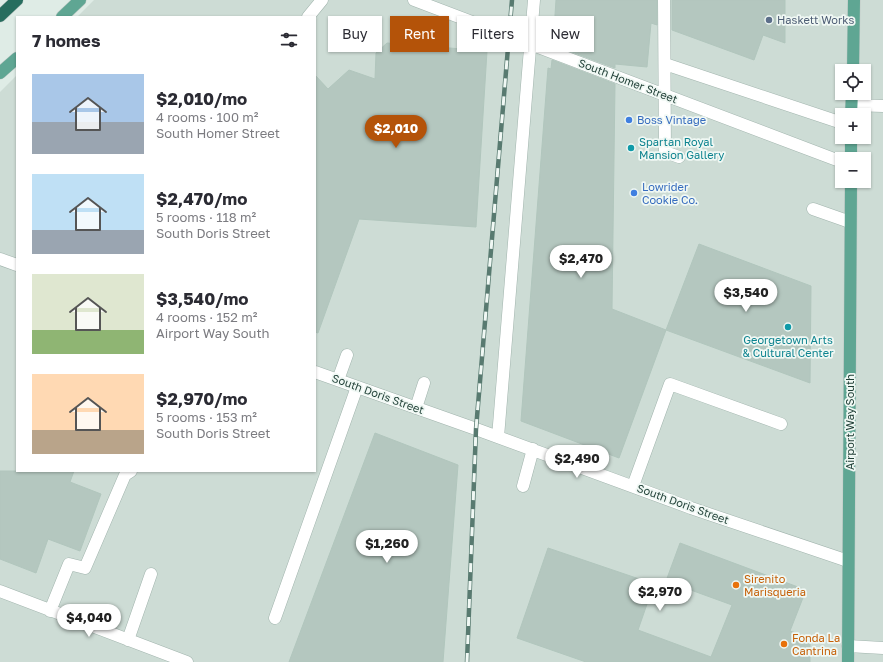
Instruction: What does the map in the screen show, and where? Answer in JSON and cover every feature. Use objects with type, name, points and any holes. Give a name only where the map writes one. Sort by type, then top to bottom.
[{"type":"highway","points":[[0,16],[17,0]]},
{"type":"main road","points":[[63,16],[80,0]]},
{"type":"main road","points":[[852,64],[854,0]]},
{"type":"main road","points":[[0,73],[16,59]]},
{"type":"main road","name":"Airport Way South","points":[[848,662],[850,188]]},
{"type":"street","points":[[309,16],[322,0]]},
{"type":"street","name":"South Homer Street","points":[[414,0],[835,159]]},
{"type":"street","points":[[498,437],[534,0]]},
{"type":"street","points":[[664,0],[665,152],[679,158]]},
{"type":"street","points":[[665,64],[835,121]]},
{"type":"street","points":[[852,104],[883,106]]},
{"type":"street","points":[[813,209],[850,222]]},
{"type":"street","points":[[0,259],[16,265]]},
{"type":"street","points":[[338,380],[347,355]]},
{"type":"street","name":"South Doris Street","points":[[316,372],[848,561]]},
{"type":"street","points":[[416,408],[424,383]]},
{"type":"street","points":[[633,486],[670,384],[781,424]]},
{"type":"street","points":[[275,618],[357,386]]},
{"type":"street","points":[[523,486],[533,449]]},
{"type":"street","points":[[50,610],[69,564],[85,568],[125,475],[130,472]]},
{"type":"street","points":[[128,640],[151,574]]},
{"type":"street","points":[[0,591],[187,662]]},
{"type":"street","points":[[848,646],[883,648]]},
{"type":"shaded area","points":[[94,0],[883,0],[883,662],[0,662],[0,92],[16,76],[16,472],[316,472],[316,16],[78,16]]},
{"type":"building","points":[[556,0],[657,0],[657,25],[651,23],[647,67],[615,64],[615,68],[572,52],[594,52],[594,16],[555,16]]},
{"type":"building","points":[[672,0],[785,0],[785,43],[763,35],[754,60],[672,30]]},
{"type":"building","points":[[387,43],[390,43],[390,52],[449,52],[449,48],[457,49],[457,52],[487,52],[476,227],[359,219],[318,333],[316,332],[316,76],[328,89],[349,70],[375,79],[376,53],[382,52],[382,48]]},
{"type":"building","points":[[552,60],[615,84],[612,309],[666,330],[619,458],[521,421],[548,68],[551,69]]},
{"type":"building","points":[[699,244],[811,286],[810,383],[666,330]]},
{"type":"building","points":[[375,433],[458,465],[443,662],[289,662]]},
{"type":"building","points":[[0,471],[74,472],[70,482],[101,494],[80,551],[48,539],[36,573],[0,559]]},
{"type":"building","points":[[680,543],[806,590],[790,631],[810,638],[810,662],[586,662],[517,638],[548,548],[654,584],[638,630],[711,657],[732,605],[666,581]]},
{"type":"railway","points":[[467,662],[476,429],[512,0]]},
{"type":"place","name":"Haskett Works","points":[[769,20]]},
{"type":"place","name":"Boss Vintage","points":[[629,120]]},
{"type":"place","name":"Spartan Royal Mansion Gallery","points":[[631,148]]},
{"type":"place","name":"Lowrider Cookie Co.","points":[[634,193]]},
{"type":"place","name":"Georgetown Arts & Cultural Center","points":[[788,327]]},
{"type":"place","name":"Sirenito Marisqueria","points":[[736,585]]},
{"type":"place","name":"Fonda La Cantrina","points":[[784,644]]}]
